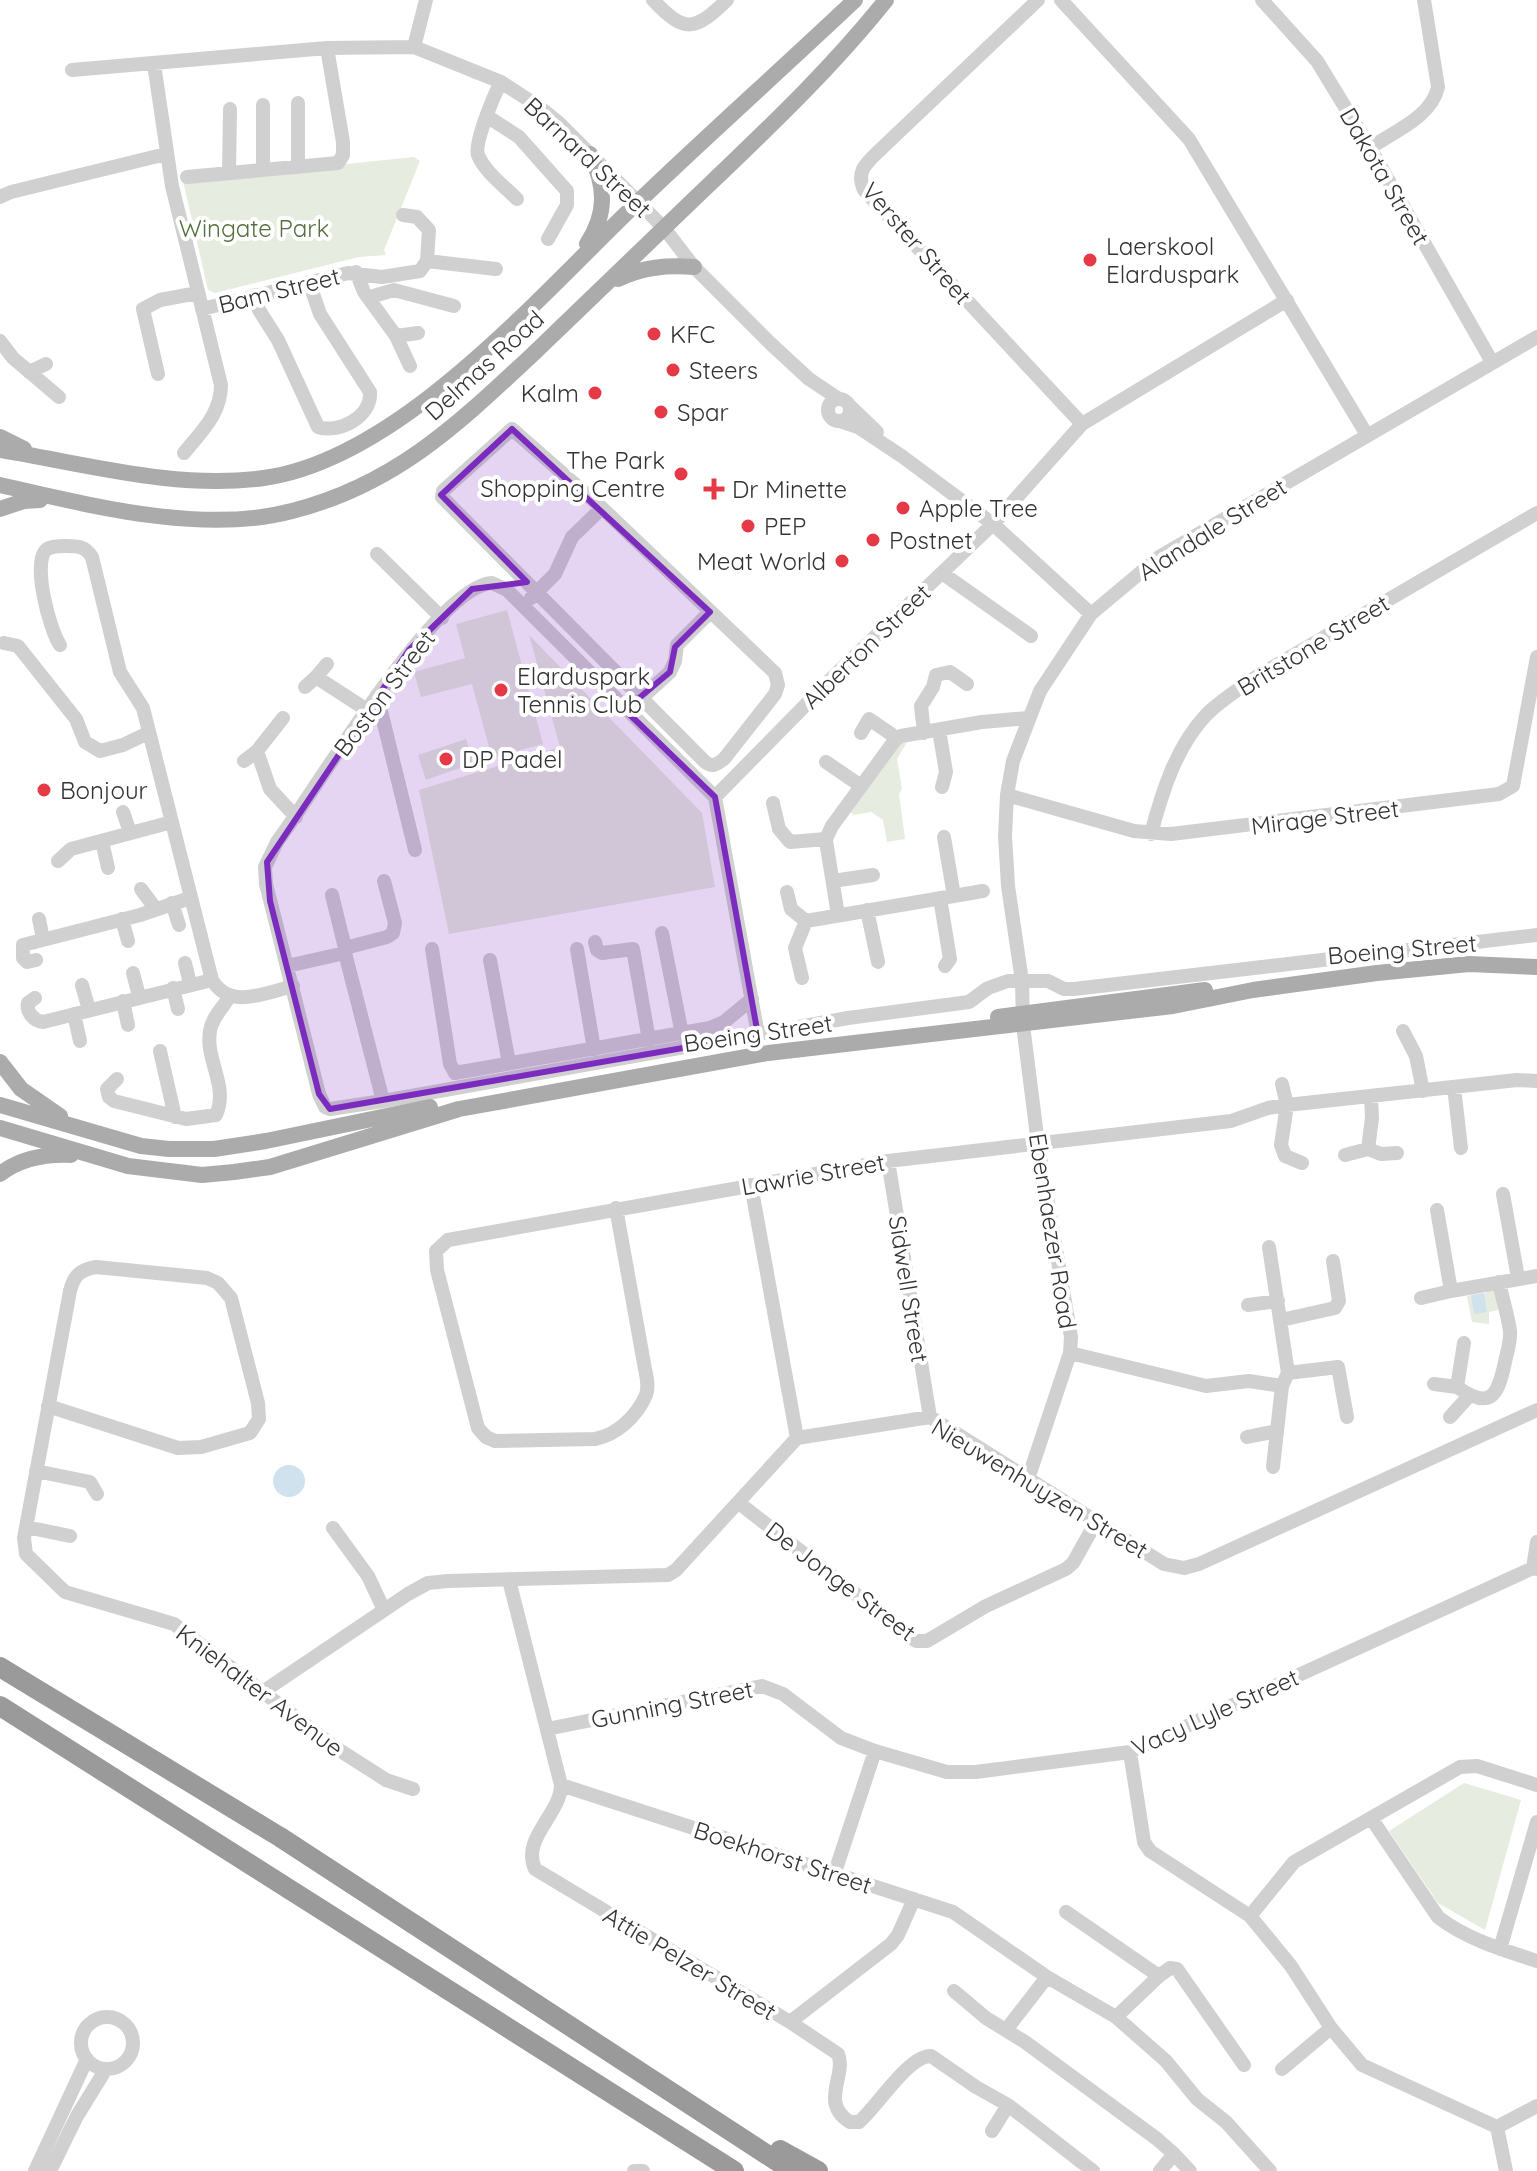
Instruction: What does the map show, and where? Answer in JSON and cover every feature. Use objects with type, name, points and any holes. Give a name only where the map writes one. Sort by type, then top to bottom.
[{"type":"highway","points":[[0,1667],[280,1837],[792,2171]]},
{"type":"highway","points":[[0,1706],[734,2171]]},
{"type":"highway","points":[[488,2014],[711,2171]]},
{"type":"highway","points":[[684,2101],[818,2171]]},
{"type":"main road","name":"Delmas Road","points":[[0,450],[148,476],[199,481],[266,477],[306,467],[359,444],[412,409],[467,365],[855,0]]},
{"type":"main road","name":"Delmas Road","points":[[0,485],[74,502],[170,517],[232,519],[290,512],[330,500],[395,469],[455,427],[593,297],[829,67],[886,0]]},
{"type":"main road","points":[[571,269],[595,232],[602,214],[601,181],[590,154]]},
{"type":"main road","points":[[593,297],[617,279],[641,269],[694,267]]},
{"type":"main road","points":[[0,437],[40,457]]},
{"type":"main road","points":[[0,509],[36,500],[74,502]]},
{"type":"main road","name":"Boeing Street","points":[[0,1128],[128,1166],[202,1175],[270,1167],[436,1115],[768,1053],[1460,959],[1537,964]]},
{"type":"main road","name":"Boeing Street","points":[[0,1105],[141,1146],[214,1149],[760,1047],[830,1036],[1022,1019]]},
{"type":"main road","points":[[0,1062],[21,1089],[66,1123]]},
{"type":"main road","points":[[0,1174],[35,1157],[55,1154],[89,1156]]},
{"type":"street","points":[[414,47],[426,0]]},
{"type":"street","points":[[653,0],[673,20],[692,25],[701,23],[727,0]]},
{"type":"street","name":"Verster Street","points":[[1038,0],[882,148],[860,170],[860,177],[864,190],[1082,424]]},
{"type":"street","points":[[1061,0],[1189,139],[1367,435]]},
{"type":"street","name":"Dakota Street","points":[[1262,0],[1317,61],[1492,362]]},
{"type":"street","points":[[1370,148],[1425,111],[1434,101],[1438,87],[1424,0]]},
{"type":"street","name":"Barnard Street","points":[[72,70],[327,48],[414,47],[501,82],[538,106],[590,154],[664,228],[694,267],[809,379],[903,457]]},
{"type":"street","points":[[187,177],[338,163],[343,155],[343,142],[327,48]]},
{"type":"street","points":[[154,64],[166,154],[219,377],[220,397],[215,413],[184,453]]},
{"type":"street","points":[[501,82],[489,107],[478,143],[478,155],[517,199]]},
{"type":"street","points":[[298,103],[298,167]]},
{"type":"street","points":[[263,105],[263,170]]},
{"type":"street","points":[[229,173],[230,109]]},
{"type":"street","points":[[488,117],[519,137],[567,191],[567,205],[548,239]]},
{"type":"street","points":[[0,197],[166,154]]},
{"type":"street","points":[[403,215],[417,217],[429,230],[427,261],[496,269]]},
{"type":"street","name":"Bam Street","points":[[202,309],[356,272],[382,277],[403,276],[420,271],[427,261]]},
{"type":"street","points":[[356,272],[364,292],[396,336],[410,366]]},
{"type":"street","points":[[255,295],[259,310],[278,340],[318,427],[339,427],[361,415],[369,403],[370,392],[320,314],[309,282]]},
{"type":"street","points":[[370,297],[394,290],[454,306]]},
{"type":"street","points":[[158,374],[143,309],[160,300],[198,293]]},
{"type":"street","name":"Alberton Street","points":[[715,797],[838,672],[993,524],[1082,424],[1287,300]]},
{"type":"street","points":[[396,336],[418,333]]},
{"type":"street","name":"Alandale Street","points":[[1022,1019],[1022,981],[1008,886],[1005,836],[1007,795],[1013,761],[1028,718],[1048,679],[1091,614],[1159,557],[1537,337]]},
{"type":"street","points":[[0,341],[13,358],[59,397]]},
{"type":"street","points":[[29,372],[46,364]]},
{"type":"street","name":"Barnard Street","points":[[839,403],[830,417],[858,427],[993,524],[1091,614]]},
{"type":"street","points":[[514,429],[602,508],[775,673],[778,685],[775,694],[724,759],[715,765],[709,765],[640,699],[442,497],[443,491],[508,430],[514,429]]},
{"type":"street","points":[[523,607],[555,574],[572,537],[602,508]]},
{"type":"street","name":"Britstone Street","points":[[1151,834],[1161,797],[1182,750],[1217,704],[1256,677],[1537,513]]},
{"type":"street","points":[[60,645],[50,625],[41,558],[52,547],[78,546],[86,549],[92,557],[120,672],[141,703],[212,980],[229,997],[246,997],[293,986]]},
{"type":"street","points":[[377,554],[442,618]]},
{"type":"street","points":[[942,573],[1031,636]]},
{"type":"street","name":"Boston Street","points":[[334,1110],[325,1107],[321,1099],[287,966],[265,874],[270,853],[409,650],[472,589],[492,583],[507,590],[715,797]]},
{"type":"street","points":[[628,713],[670,672],[677,645],[710,612]]},
{"type":"street","points":[[4,643],[18,646],[49,692],[75,715],[80,744],[103,757],[148,733]]},
{"type":"street","name":"Mirage Street","points":[[1007,795],[1151,834],[1197,833],[1499,794],[1513,786],[1533,703],[1537,657]]},
{"type":"street","points":[[327,664],[311,682],[367,710]]},
{"type":"street","points":[[942,787],[946,772],[921,706],[933,687],[936,675],[950,672],[967,684]]},
{"type":"street","points":[[377,695],[415,850]]},
{"type":"street","points":[[244,761],[257,751],[283,718]]},
{"type":"street","points":[[838,915],[826,839],[895,740],[901,736],[982,722],[1028,718]]},
{"type":"street","points":[[861,733],[869,719],[895,740]]},
{"type":"street","points":[[257,751],[270,789],[296,817]]},
{"type":"street","points":[[826,762],[861,786]]},
{"type":"street","points":[[715,797],[758,1035]]},
{"type":"street","points":[[773,803],[776,823],[790,842],[826,839]]},
{"type":"street","points":[[123,812],[130,832]]},
{"type":"street","points":[[58,861],[67,851],[172,822]]},
{"type":"street","points":[[944,837],[950,959],[945,966]]},
{"type":"street","points":[[102,841],[108,868]]},
{"type":"street","points":[[833,881],[873,875]]},
{"type":"street","points":[[287,966],[393,933],[395,923],[384,881]]},
{"type":"street","points":[[141,889],[155,908]]},
{"type":"street","points":[[787,892],[791,909],[806,921],[983,891]]},
{"type":"street","points":[[332,895],[383,1101]]},
{"type":"street","points":[[36,960],[25,960],[21,953],[22,946],[190,898]]},
{"type":"street","points":[[172,903],[179,925]]},
{"type":"street","points":[[867,910],[878,962]]},
{"type":"street","points":[[39,919],[43,939]]},
{"type":"street","points":[[122,919],[128,941]]},
{"type":"street","points":[[802,978],[795,948],[806,921]]},
{"type":"street","points":[[662,933],[682,1034]]},
{"type":"street","name":"Boeing Street","points":[[334,1110],[848,1018],[969,1002],[992,986],[1022,981],[1048,981],[1064,989],[1074,989],[1537,935]]},
{"type":"street","points":[[595,942],[597,950],[602,953],[633,949],[649,1040]]},
{"type":"street","points":[[432,949],[452,1070],[459,1073],[719,1025],[752,999]]},
{"type":"street","points":[[577,949],[594,1049]]},
{"type":"street","points":[[490,960],[509,1063]]},
{"type":"street","points":[[185,963],[190,984]]},
{"type":"street","points":[[133,973],[139,996]]},
{"type":"street","points":[[35,998],[29,1000],[28,1007],[32,1016],[39,1021],[212,980]]},
{"type":"street","points":[[82,985],[89,1010]]},
{"type":"street","points":[[173,988],[178,1009]]},
{"type":"street","points":[[117,1079],[107,1089],[111,1100],[175,1117],[213,1116],[218,1112],[220,1087],[209,1035],[213,1019],[229,997]]},
{"type":"street","points":[[123,1001],[128,1025]]},
{"type":"street","points":[[74,1014],[80,1041]]},
{"type":"street","name":"Ebenhaezer Road","points":[[1022,1019],[1038,1144],[1071,1329],[1070,1353],[1028,1479]]},
{"type":"street","points":[[1403,1031],[1416,1056],[1423,1091]]},
{"type":"street","points":[[160,1051],[175,1117]]},
{"type":"street","name":"Lawrie Street","points":[[616,1208],[648,1385],[640,1403],[623,1425],[608,1437],[495,1441],[486,1437],[478,1428],[445,1301],[436,1259],[436,1251],[443,1242],[616,1208],[888,1161],[1231,1121],[1287,1105],[1517,1080],[1537,1081]]},
{"type":"street","points":[[1282,1084],[1287,1105],[1281,1148],[1287,1157],[1302,1163]]},
{"type":"street","points":[[1454,1087],[1461,1148]]},
{"type":"street","points":[[1368,1149],[1371,1097]]},
{"type":"street","points":[[1345,1155],[1368,1149],[1381,1154],[1397,1153]]},
{"type":"street","name":"Sidwell Street","points":[[888,1161],[930,1417]]},
{"type":"street","points":[[264,1691],[418,1588],[437,1581],[668,1575],[676,1570],[797,1438],[751,1185]]},
{"type":"street","points":[[1503,1194],[1518,1278]]},
{"type":"street","points":[[1437,1210],[1451,1291]]},
{"type":"street","points":[[1269,1247],[1281,1320],[1285,1380],[1273,1467]]},
{"type":"street","points":[[1281,1320],[1335,1308],[1339,1301],[1333,1261]]},
{"type":"street","name":"Kniehalter Avenue","points":[[48,1406],[188,1449],[250,1433],[259,1419],[258,1403],[231,1298],[218,1283],[207,1278],[96,1267],[79,1271],[70,1291],[48,1406],[26,1527],[26,1554],[65,1592],[174,1624],[348,1756],[386,1780],[413,1789]]},
{"type":"street","points":[[1421,1298],[1537,1276]]},
{"type":"street","points":[[1434,1384],[1485,1398],[1500,1387],[1510,1335],[1499,1282]]},
{"type":"street","points":[[1248,1305],[1278,1301]]},
{"type":"street","points":[[1450,1417],[1463,1392],[1464,1343]]},
{"type":"street","points":[[1070,1353],[1206,1386],[1285,1380],[1338,1367],[1347,1417]]},
{"type":"street","name":"Nieuwenhuyzen Street","points":[[797,1438],[930,1417],[1164,1564],[1184,1568],[1199,1564],[1537,1410]]},
{"type":"street","points":[[1247,1437],[1277,1431]]},
{"type":"street","points":[[36,1471],[90,1482],[97,1494]]},
{"type":"street","name":"De Jonge Street","points":[[739,1503],[908,1635],[922,1642],[986,1606],[1066,1569],[1073,1563],[1096,1522]]},
{"type":"street","points":[[26,1527],[70,1536]]},
{"type":"street","points":[[333,1528],[368,1576],[384,1610]]},
{"type":"street","points":[[1535,1569],[1537,1542]]},
{"type":"street","name":"Vacy Lyle Street","points":[[875,1751],[957,1773],[1130,1752],[1535,1569]]},
{"type":"street","points":[[509,1580],[561,1785]]},
{"type":"street","name":"Gunning Street","points":[[547,1729],[762,1686],[783,1694],[841,1738],[875,1751]]},
{"type":"street","points":[[835,1872],[875,1751]]},
{"type":"street","points":[[1130,1752],[1146,1846],[1250,1916],[1291,1966],[1331,2028],[1367,2068],[1497,2127]]},
{"type":"street","points":[[1250,1916],[1294,1862],[1464,1766],[1477,1766],[1537,1785]]},
{"type":"street","name":"Attie Pelzer Street","points":[[561,1785],[559,1796],[532,1847],[535,1869],[838,2054],[841,2061],[834,2097],[840,2113],[850,2122],[859,2122],[864,2118],[911,2065],[927,2055],[1008,2105]]},
{"type":"street","name":"Boekhorst Street","points":[[561,1785],[953,1912],[1047,1977],[1116,2017],[1166,2061],[1197,2099],[1226,2122],[1270,2171]]},
{"type":"street","points":[[1371,1818],[1438,1917],[1451,1927],[1500,1949],[1537,1961]]},
{"type":"street","points":[[1500,1949],[1537,1822]]},
{"type":"street","points":[[790,2022],[891,1944],[914,1899]]},
{"type":"street","points":[[1066,1912],[1159,1976]]},
{"type":"street","points":[[1116,2017],[1159,1976],[1170,1968],[1177,1969],[1244,2065]]},
{"type":"street","points":[[1006,2030],[1047,1977]]},
{"type":"street","points":[[954,1991],[986,2018],[1113,2105],[1174,2154],[1190,2171]]},
{"type":"street","points":[[103,2017],[121,2020],[131,2035],[131,2052],[121,2065],[106,2069],[93,2065],[87,2059],[81,2046],[87,2025],[103,2017]]},
{"type":"street","points":[[1282,2069],[1331,2028]]},
{"type":"street","points":[[35,2171],[87,2059]]},
{"type":"street","points":[[50,2171],[77,2116],[106,2069]]},
{"type":"street","points":[[992,2131],[1008,2105],[1093,2171]]},
{"type":"street","points":[[1497,2127],[1537,2106]]},
{"type":"street","points":[[1497,2127],[1506,2171]]},
{"type":"street","points":[[1160,2171],[1174,2154]]},
{"type":"street","points":[[634,2171],[643,2171]]},
{"type":"highlighted area","points":[[512,429],[710,612],[675,647],[670,672],[625,710],[715,797],[758,1035],[330,1109],[319,1094],[270,901],[267,862],[409,650],[472,589],[527,582],[441,495]]},
{"type":"green space","name":"Wingate Park","points":[[414,157],[420,161],[384,250],[386,255],[359,257],[215,293],[208,290],[183,181]]},
{"type":"green space","name":"Elarduspark Tennis Club","points":[[507,610],[543,744],[492,758],[472,684],[421,697],[414,672],[465,658],[456,624]]},
{"type":"green space","points":[[529,635],[702,813],[715,887],[449,934],[419,790],[560,747]]},
{"type":"green space","name":"DP Padel","points":[[466,739],[474,763],[426,780],[418,755]]},
{"type":"green space","points":[[907,742],[897,759],[905,839],[887,842],[883,820],[871,812],[854,815],[850,812],[898,744]]},
{"type":"green space","points":[[1486,1290],[1497,1290],[1498,1310],[1489,1312],[1489,1324],[1472,1322],[1467,1296],[1486,1293]]},
{"type":"green space","points":[[1464,1783],[1521,1800],[1485,1930],[1438,1903],[1389,1831]]},
{"type":"water","points":[[1484,1293],[1487,1312],[1474,1314],[1471,1295]]},
{"type":"water","points":[[289,1465],[301,1469],[305,1481],[301,1493],[289,1497],[277,1493],[273,1481],[277,1469]]},
{"type":"place","name":"Laerskool Elarduspark","points":[[1090,260]]},
{"type":"place","name":"KFC","points":[[654,334]]},
{"type":"place","name":"Steers","points":[[673,370]]},
{"type":"place","name":"Kalm","points":[[595,393]]},
{"type":"place","name":"Spar","points":[[661,412]]},
{"type":"place","name":"The Park Shopping Centre","points":[[681,474]]},
{"type":"place","name":"Dr Minette","points":[[714,489]]},
{"type":"place","name":"Apple Tree","points":[[903,508]]},
{"type":"place","name":"PEP","points":[[748,526]]},
{"type":"place","name":"Postnet","points":[[873,540]]},
{"type":"place","name":"Meat World","points":[[842,561]]},
{"type":"place","name":"Elarduspark Tennis Club","points":[[501,690]]},
{"type":"place","name":"DP Padel","points":[[446,759]]},
{"type":"place","name":"Bonjour","points":[[44,790]]}]
